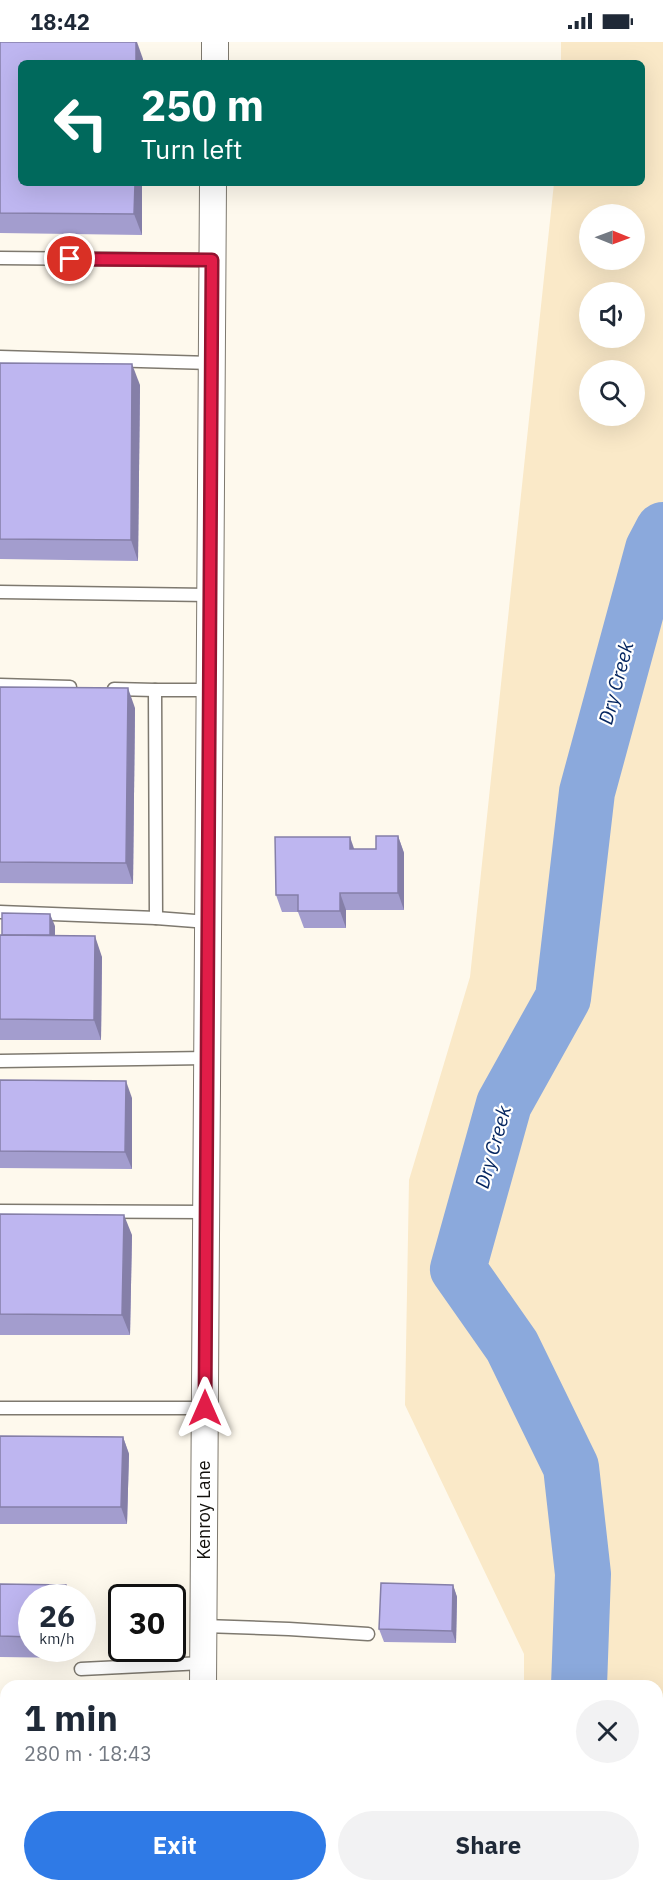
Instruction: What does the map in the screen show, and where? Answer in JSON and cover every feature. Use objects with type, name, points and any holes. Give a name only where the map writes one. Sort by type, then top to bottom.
[{"type":"street","points":[[214,60],[215,42]]},
{"type":"street","name":"Kenroy Lane","points":[[203,1674],[213,186]]},
{"type":"lane","points":[[0,258],[212,260]]},
{"type":"lane","points":[[0,357],[211,363]]},
{"type":"lane","points":[[0,592],[209,596]]},
{"type":"lane","points":[[0,685],[83,688]]},
{"type":"lane","points":[[107,689],[209,690]]},
{"type":"lane","points":[[155,690],[156,918]]},
{"type":"lane","points":[[0,912],[208,922]]},
{"type":"lane","points":[[0,1061],[207,1058]]},
{"type":"lane","points":[[0,1211],[206,1212]]},
{"type":"lane","points":[[0,1408],[205,1408]]},
{"type":"lane","points":[[204,1626],[368,1634]]},
{"type":"lane","points":[[81,1669],[203,1674]]},
{"type":"shaded area","points":[[561,42],[663,42],[663,1680],[524,1680],[524,1654],[405,1405],[409,1180],[470,977],[554,186],[645,186],[645,60],[561,60]]},
{"type":"building","points":[[0,42],[136,42],[136,60],[18,60],[18,186],[135,186],[134,214],[0,213]]},
{"type":"building","points":[[0,363],[132,364],[131,540],[0,539]]},
{"type":"building","points":[[0,687],[128,688],[126,863],[0,862]]},
{"type":"building","points":[[376,836],[398,836],[398,893],[340,893],[340,911],[298,911],[298,895],[276,895],[275,837],[350,837],[350,849],[376,849]]},
{"type":"building","points":[[2,913],[50,914],[50,935],[2,935]]},
{"type":"building","points":[[0,935],[95,936],[94,1020],[0,1019]]},
{"type":"building","points":[[0,1080],[126,1081],[125,1152],[0,1151]]},
{"type":"building","points":[[0,1214],[124,1215],[122,1315],[0,1314]]},
{"type":"building","points":[[0,1436],[123,1437],[121,1507],[0,1507]]},
{"type":"building","points":[[381,1583],[453,1585],[452,1631],[379,1629]]},
{"type":"building","points":[[0,1584],[18,1584],[18,1637],[0,1636]]},
{"type":"waterway","name":"Dry Creek","points":[[579,1680],[583,1574],[571,1467],[512,1346],[458,1269],[504,1104],[563,998],[587,792],[653,549],[663,530]]},
{"type":"route","points":[[70,259],[212,260],[205,1408]]}]
